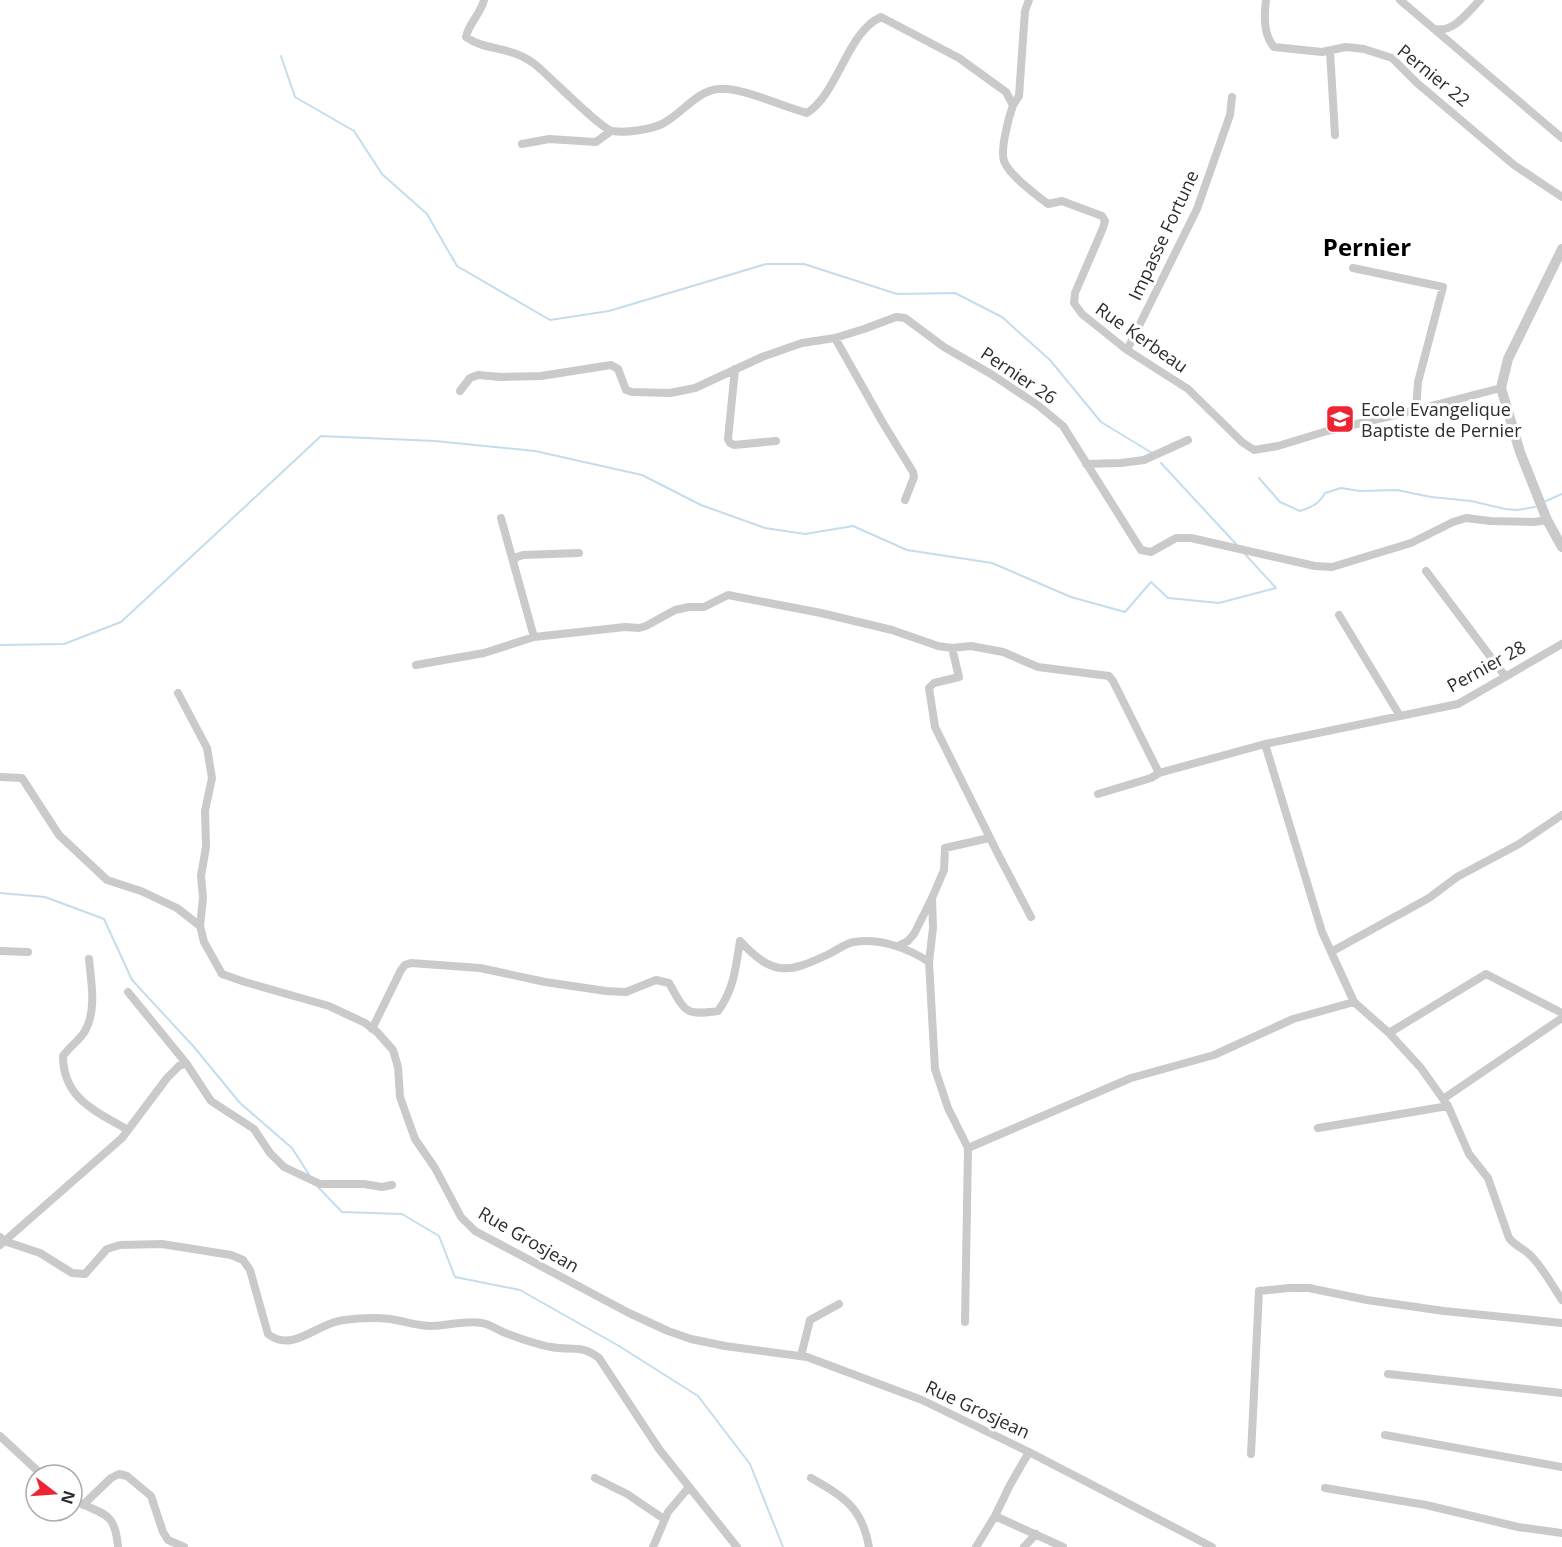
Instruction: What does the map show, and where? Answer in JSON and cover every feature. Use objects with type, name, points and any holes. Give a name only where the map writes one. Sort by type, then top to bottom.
[{"type":"street","points":[[484,0],[482,9],[468,27],[466,37],[473,42],[520,54],[564,90],[601,126],[611,131],[633,131],[661,124],[708,91],[721,88],[807,113],[817,106],[853,46],[872,21],[881,17],[958,57],[1006,92],[1013,105],[1019,96],[1025,11],[1029,0]]},
{"type":"street","name":"Pernier 22","points":[[1266,0],[1266,25],[1269,40],[1274,47],[1330,51],[1346,47],[1364,49],[1392,58],[1417,83],[1514,165],[1562,197]]},
{"type":"street","points":[[1400,0],[1562,138]]},
{"type":"street","points":[[1434,29],[1451,28],[1480,0]]},
{"type":"street","points":[[1330,51],[1335,135]]},
{"type":"street","name":"Impasse Fortune","points":[[1127,350],[1197,209],[1230,115],[1232,97]]},
{"type":"street","name":"Rue Kerbeau","points":[[1013,105],[1004,162],[1032,192],[1048,204],[1062,201],[1102,216],[1105,220],[1075,293],[1074,303],[1082,314],[1127,350],[1188,389],[1242,442],[1254,450],[1278,446],[1327,431],[1501,388]]},
{"type":"street","points":[[522,144],[549,139],[596,142],[611,131]]},
{"type":"street","points":[[1562,249],[1508,359],[1501,388],[1520,452],[1547,520],[1562,547]]},
{"type":"street","points":[[1353,268],[1443,287],[1420,373],[1416,410]]},
{"type":"street","name":"Pernier 26","points":[[460,391],[470,378],[478,375],[541,376],[611,365],[618,369],[626,390],[670,393],[695,388],[762,357],[802,343],[835,338],[896,317],[905,318],[944,347],[991,374],[1039,406],[1063,426],[1141,550],[1151,552],[1176,538],[1191,538],[1315,566],[1332,567],[1411,543],[1466,518],[1490,521],[1547,520]]},
{"type":"street","points":[[835,338],[913,472],[914,477],[905,500]]},
{"type":"street","points":[[735,369],[728,439],[730,443],[734,445],[776,441]]},
{"type":"street","points":[[1086,464],[1121,464],[1144,460],[1188,440]]},
{"type":"street","points":[[501,518],[534,637]]},
{"type":"street","points":[[513,561],[523,555],[579,553]]},
{"type":"street","points":[[1426,571],[1505,676]]},
{"type":"street","points":[[416,664],[484,652],[534,637],[625,627],[639,628],[675,610],[704,607],[728,595],[821,613],[892,630],[938,646],[952,648],[971,646],[1003,652],[1038,667],[1109,676],[1159,772]]},
{"type":"street","points":[[1339,615],[1400,716]]},
{"type":"street","name":"Pernier 28","points":[[1098,794],[1151,778],[1159,772],[1265,744],[1458,704],[1562,644]]},
{"type":"street","points":[[952,648],[958,676],[934,683],[929,688],[935,728],[1031,917]]},
{"type":"street","points":[[178,693],[207,748],[212,778],[205,811],[206,847],[201,876],[200,926]]},
{"type":"street","points":[[1265,744],[1322,932],[1354,1002],[1421,1068],[1446,1102],[1469,1154],[1488,1178],[1509,1238],[1515,1246],[1527,1251],[1533,1258],[1562,1300]]},
{"type":"street","points":[[0,777],[22,778],[59,835],[107,880],[141,891],[177,908],[200,926]]},
{"type":"street","points":[[1331,952],[1429,898],[1457,877],[1519,844],[1562,815]]},
{"type":"street","points":[[898,946],[908,941],[914,934],[932,898],[944,870],[945,848],[989,838]]},
{"type":"street","points":[[932,898],[933,928],[929,962],[935,1069],[948,1108],[968,1148],[965,1322]]},
{"type":"street","name":"Rue Grosjean","points":[[200,926],[204,942],[222,974],[329,1006],[365,1023],[393,1050],[398,1067],[400,1097],[416,1139],[435,1168],[461,1217],[475,1231],[629,1313],[668,1331],[691,1339],[725,1346],[801,1356],[922,1400],[1029,1452],[1212,1547]]},
{"type":"street","points":[[372,1029],[401,970],[405,965],[411,963],[480,968],[544,982],[606,991],[626,992],[656,980],[663,981],[669,983],[679,1004],[688,1011],[698,1014],[718,1011],[727,998],[733,982],[740,941],[756,957],[774,968],[789,969],[828,955],[853,942],[898,946],[914,952],[929,962]]},
{"type":"street","points":[[0,951],[28,952]]},
{"type":"street","points":[[89,959],[92,993],[87,1023],[85,1031],[63,1056],[63,1065],[69,1087],[77,1097],[128,1130]]},
{"type":"street","points":[[1318,1128],[1446,1102],[1562,1016],[1486,974],[1389,1034]]},
{"type":"street","points":[[128,992],[186,1063],[211,1101],[255,1129],[270,1153],[284,1167],[320,1184],[393,1185]]},
{"type":"street","points":[[968,1148],[1131,1078],[1214,1055],[1293,1019],[1354,1002]]},
{"type":"street","points":[[1,1241],[38,1214],[122,1138],[167,1078],[179,1066],[186,1063]]},
{"type":"street","points":[[1,1241],[40,1253],[72,1273],[85,1274],[107,1249],[120,1245],[162,1244],[231,1255],[243,1260],[250,1270],[268,1334],[276,1341],[288,1342],[340,1320],[367,1318],[391,1319],[414,1325],[432,1326],[485,1323],[526,1341],[554,1347],[576,1347],[589,1351],[599,1358],[659,1449],[737,1547]]},
{"type":"street","points":[[1251,1454],[1259,1292],[1309,1288],[1366,1300],[1422,1308],[1562,1323]]},
{"type":"street","points":[[801,1356],[810,1320],[839,1304]]},
{"type":"street","points":[[1388,1374],[1562,1393]]},
{"type":"street","points":[[0,1436],[29,1463]]},
{"type":"street","points":[[1385,1436],[1562,1467]]},
{"type":"street","points":[[976,1547],[1029,1452]]},
{"type":"street","points":[[84,1504],[111,1478],[119,1474],[127,1476],[151,1496],[168,1540],[184,1547]]},
{"type":"street","points":[[595,1478],[627,1494],[664,1519]]},
{"type":"street","points":[[811,1478],[840,1494],[854,1507],[869,1547]]},
{"type":"street","points":[[653,1547],[664,1519],[689,1487]]},
{"type":"street","points":[[1325,1488],[1426,1505],[1518,1527],[1562,1533]]},
{"type":"street","points":[[84,1505],[102,1512],[111,1519],[117,1531],[118,1547]]},
{"type":"street","points":[[995,1516],[1062,1547]]},
{"type":"street","points":[[1024,1547],[1036,1534]]},
{"type":"waterway","points":[[281,56],[295,97],[354,131],[382,174],[427,214],[457,266],[550,320],[609,311],[766,264],[804,264],[897,294],[955,293],[1002,317],[1050,360],[1101,422],[1152,453]]},
{"type":"waterway","points":[[0,645],[64,644],[121,622],[321,436],[435,441],[535,451],[642,475],[701,505],[765,528],[805,534],[853,526],[907,550],[992,563],[1071,597],[1125,612],[1151,582],[1168,598],[1219,603],[1276,588],[1244,553]]},
{"type":"waterway","points":[[1161,463],[1236,544]]},
{"type":"waterway","points":[[1259,478],[1280,502],[1300,511],[1315,505],[1325,493],[1341,488],[1360,491],[1397,490],[1431,497],[1471,501],[1505,509],[1535,507]]},
{"type":"waterway","points":[[1546,501],[1562,494]]},
{"type":"waterway","points":[[0,893],[45,897],[104,919],[132,980],[194,1047],[240,1103],[292,1148],[310,1176]]},
{"type":"waterway","points":[[317,1186],[342,1212],[402,1214],[439,1236],[455,1277],[520,1290],[619,1346],[698,1396],[750,1464],[783,1547]]},
{"type":"place","name":"Ecole Evangelique Baptiste de Pernier","points":[[1340,419]]},
{"type":"district","name":"Pernier","points":[[1367,246]]}]
